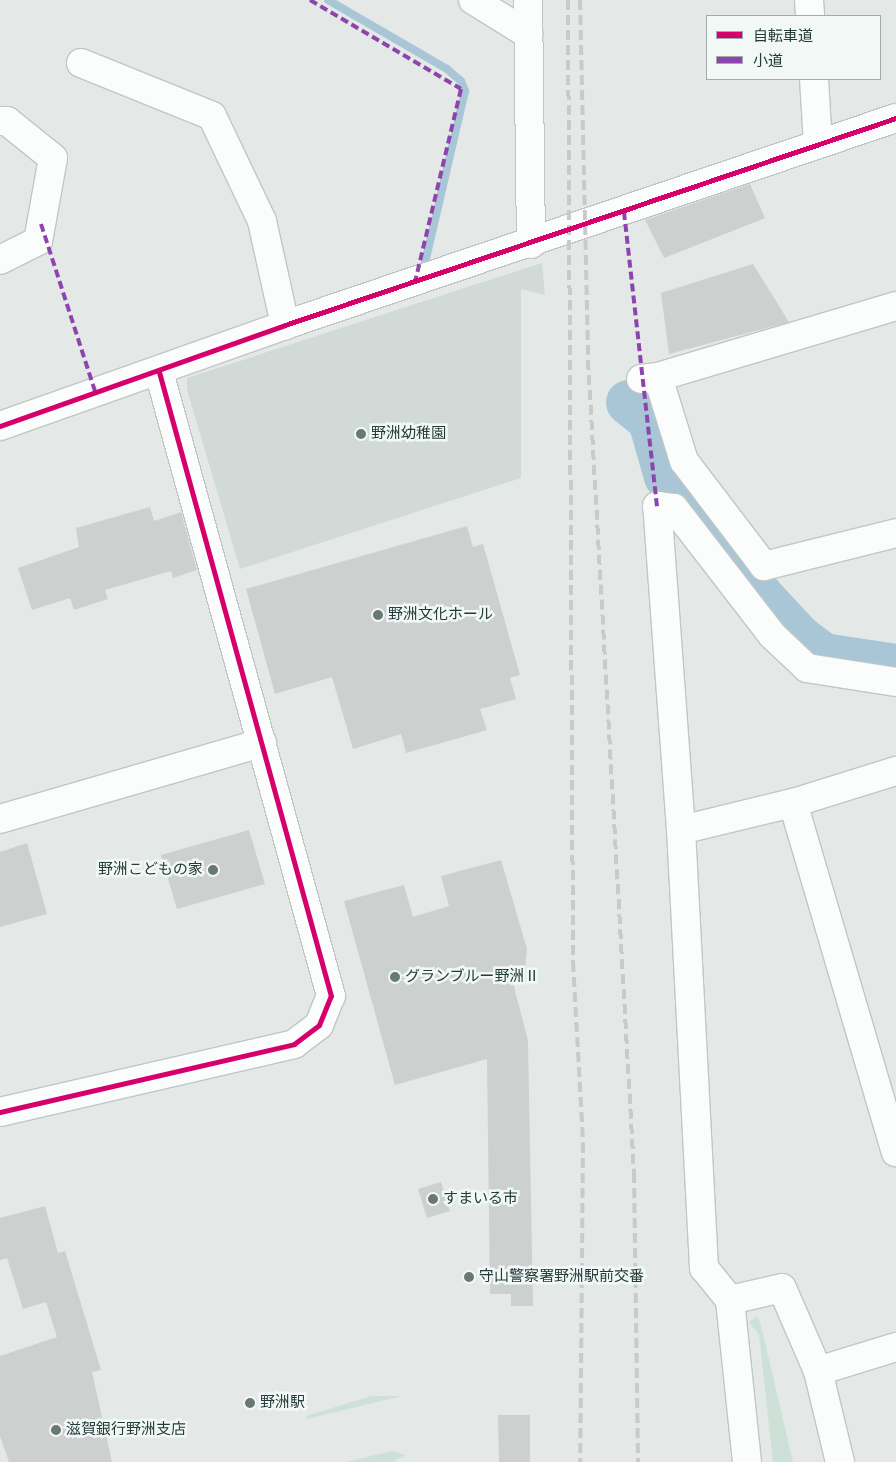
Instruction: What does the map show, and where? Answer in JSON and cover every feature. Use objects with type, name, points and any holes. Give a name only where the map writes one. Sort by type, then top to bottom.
[{"type":"street","points":[[473,0],[528,34]]},
{"type":"street","points":[[528,0],[531,244]]},
{"type":"street","points":[[808,0],[810,15]]},
{"type":"street","points":[[81,63],[212,116],[262,221],[285,325]]},
{"type":"street","points":[[814,80],[818,144]]},
{"type":"street","points":[[0,426],[158,372],[285,325],[531,244],[896,118]]},
{"type":"street","points":[[0,121],[7,121],[54,158],[38,241],[0,260]]},
{"type":"street","points":[[896,306],[650,378],[684,461],[764,566],[896,533]]},
{"type":"street","points":[[0,1112],[294,1044],[318,1025],[331,996],[158,372]]},
{"type":"street","points":[[747,1462],[730,1300],[704,1268],[681,830],[656,506],[674,508],[772,635],[807,668],[896,682]]},
{"type":"street","points":[[0,819],[262,743]]},
{"type":"street","points":[[681,830],[793,803],[896,771]]},
{"type":"street","points":[[793,803],[896,1152]]},
{"type":"street","points":[[730,1300],[782,1288],[818,1371],[840,1462]]},
{"type":"street","points":[[818,1371],[896,1347]]},
{"type":"shaded area","name":"野洲幼稚園","points":[[542,263],[545,295],[521,289],[521,478],[240,569],[187,390],[187,378]]},
{"type":"green space","points":[[757,1316],[760,1321],[793,1462],[773,1462],[759,1335],[749,1322]]},
{"type":"green space","points":[[371,1396],[402,1396],[307,1419],[306,1416]]},
{"type":"green space","points":[[392,1451],[406,1455],[393,1462],[346,1462]]},
{"type":"building","points":[[750,184],[765,218],[664,258],[645,220]]},
{"type":"building","points":[[753,264],[789,322],[669,354],[661,293]]},
{"type":"building","points":[[150,507],[154,521],[181,512],[197,570],[173,578],[171,571],[105,590],[108,599],[74,610],[70,598],[32,610],[18,568],[79,547],[76,528]]},
{"type":"building","name":"野洲文化ホール","points":[[467,526],[473,547],[483,544],[520,675],[510,678],[516,699],[480,709],[487,730],[406,753],[401,734],[353,749],[332,677],[275,694],[246,589]]},
{"type":"building","name":"野洲こどもの家","points":[[249,830],[265,884],[177,909],[161,855]]},
{"type":"building","points":[[27,843],[47,914],[0,927],[0,852]]},
{"type":"building","points":[[501,860],[527,949],[525,970],[511,975],[528,1041],[533,1306],[511,1306],[511,1294],[490,1294],[487,1059],[395,1085],[344,901],[404,885],[413,917],[449,906],[441,876]]},
{"type":"building","points":[[441,1182],[450,1211],[427,1218],[418,1189]]},
{"type":"building","points":[[45,1206],[58,1253],[65,1251],[101,1370],[92,1372],[112,1462],[9,1462],[0,1436],[0,1356],[57,1337],[46,1302],[23,1309],[7,1258],[0,1260],[0,1218]]},
{"type":"building","points":[[498,1415],[530,1415],[530,1462],[499,1462]]},
{"type":"waterway","points":[[328,0],[447,69],[461,81],[465,91],[423,271]]},
{"type":"waterway","points":[[628,402],[650,420],[666,476],[675,482],[761,596],[799,637],[823,655],[896,666]]},
{"type":"railway","points":[[568,0],[573,962],[583,1143],[580,1462]]},
{"type":"railway","points":[[580,0],[588,360],[634,1173],[638,1462]]},
{"type":"marked path","points":[[310,0],[461,89],[415,282]]},
{"type":"marked path","points":[[624,212],[657,506]]},
{"type":"marked path","points":[[41,224],[96,394]]},
{"type":"cycle path","points":[[0,426],[285,325],[896,118]]},
{"type":"cycle path","points":[[0,1112],[294,1044],[319,1025],[331,996],[159,372]]},
{"type":"place","name":"野洲幼稚園","points":[[361,434]]},
{"type":"place","name":"野洲文化ホール","points":[[378,615]]},
{"type":"place","name":"野洲こどもの家","points":[[213,870]]},
{"type":"place","name":"グランブルー野洲Ⅱ","points":[[395,977]]},
{"type":"place","name":"すまいる市","points":[[433,1199]]},
{"type":"place","name":"守山警察署野洲駅前交番","points":[[469,1277]]},
{"type":"place","name":"野洲駅","points":[[250,1403]]},
{"type":"place","name":"滋賀銀行野洲支店","points":[[56,1430]]}]
